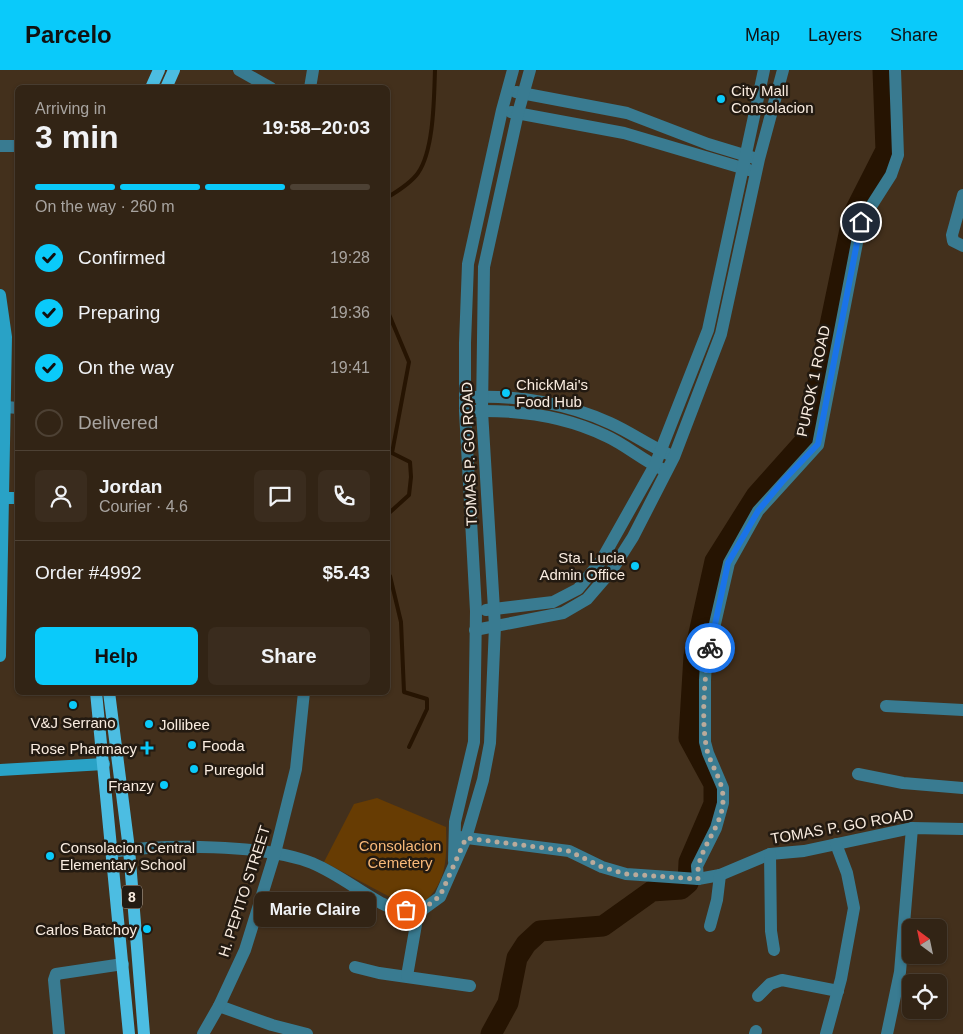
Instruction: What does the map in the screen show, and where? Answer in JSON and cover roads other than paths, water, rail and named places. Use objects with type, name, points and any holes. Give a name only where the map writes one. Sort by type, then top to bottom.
[{"type":"main road","points":[[152,85],[159,70]]},
{"type":"main road","points":[[167,85],[174,70]]},
{"type":"main road","name":"8","points":[[96,695],[129,1034]]},
{"type":"main road","name":"8","points":[[109,695],[129,849],[144,1034]]},
{"type":"street","points":[[238,70],[266,85]]},
{"type":"street","points":[[310,85],[313,70]]},
{"type":"street","name":"TOMAS P. GO ROAD","points":[[418,913],[440,896],[454,866],[474,742],[476,610],[465,411],[468,264],[502,110],[513,70]]},
{"type":"street","name":"TOMAS P. GO ROAD","points":[[460,837],[483,780],[490,743],[495,626],[482,411],[484,266],[518,113],[530,70]]},
{"type":"street","points":[[476,610],[493,610],[553,602],[578,589],[601,561],[655,465],[708,330],[764,70]]},
{"type":"street","points":[[475,630],[562,613],[586,599],[612,570],[633,537],[674,457],[721,334],[758,165],[783,70]]},
{"type":"street","name":"PUROK 1 ROAD","points":[[696,879],[697,866],[716,828],[723,803],[723,788],[705,742],[705,680],[706,663],[728,563],[758,511],[818,444],[861,222],[891,176],[898,155],[896,70]]},
{"type":"street","points":[[507,90],[627,113],[708,144],[746,155],[758,165]]},
{"type":"street","points":[[502,110],[624,133],[742,169],[758,165]]},
{"type":"street","points":[[0,146],[15,146]]},
{"type":"street","points":[[963,195],[952,235],[953,241],[963,246]]},
{"type":"street","points":[[0,295],[6,337],[7,410],[1,518],[0,656]]},
{"type":"street","points":[[465,397],[482,396],[536,401],[572,409],[610,423],[674,457]]},
{"type":"street","points":[[465,411],[535,413],[570,422],[607,436],[667,471]]},
{"type":"street","points":[[2,503],[15,499]]},
{"type":"street","name":"H. PEPITO STREET","points":[[203,1034],[219,1006],[245,950],[274,853],[296,769],[304,695]]},
{"type":"street","points":[[886,706],[963,710]]},
{"type":"street","points":[[0,770],[104,764]]},
{"type":"street","points":[[858,774],[904,782],[963,788]]},
{"type":"street","points":[[887,1034],[900,972],[912,828]]},
{"type":"street","name":"TOMAS P. GO ROAD","points":[[460,837],[569,851],[602,867],[626,874],[696,879],[720,875],[770,854],[804,851],[912,828],[963,829]]},
{"type":"street","points":[[826,1034],[838,991],[854,908],[847,873],[836,844]]},
{"type":"street","points":[[112,852],[129,849],[181,847],[274,853],[310,862],[343,877],[383,904],[418,913],[407,976]]},
{"type":"street","points":[[770,854],[771,931],[774,950]]},
{"type":"street","points":[[710,926],[717,900],[720,875]]},
{"type":"street","points":[[59,1034],[54,980],[56,974],[123,964]]},
{"type":"street","points":[[355,967],[379,973],[470,986]]},
{"type":"street","points":[[758,996],[770,984],[782,980],[838,991]]},
{"type":"street","points":[[219,1006],[272,1025],[307,1034]]},
{"type":"waterway","points":[[390,196],[412,180],[423,163],[432,123],[435,70]]},
{"type":"waterway","points":[[491,1034],[508,1003],[517,958],[526,944],[540,931],[603,926],[652,891],[681,889],[688,883],[689,862],[714,804],[714,784],[689,738],[694,656],[715,561],[756,496],[806,440],[853,215],[886,150],[883,70]]},
{"type":"waterway","points":[[390,317],[409,362],[392,453],[410,462],[411,477],[409,495],[390,512]]},
{"type":"waterway","points":[[390,576],[401,622],[404,692],[427,699],[427,709],[409,747]]},
{"type":"place","name":"City Mall Consolacion","points":[[721,99]]},
{"type":"place","name":"ChickMai's Food Hub","points":[[506,393]]},
{"type":"place","name":"Sta. Lucia Admin Office","points":[[635,566]]},
{"type":"place","name":"V&J Serrano","points":[[73,705]]},
{"type":"place","name":"Jollibee","points":[[149,724]]},
{"type":"place","name":"Fooda","points":[[192,745]]},
{"type":"place","name":"Rose Pharmacy","points":[[147,748]]},
{"type":"place","name":"Puregold","points":[[194,769]]},
{"type":"place","name":"Franzy","points":[[164,785]]},
{"type":"place","name":"Consolacion Central Elementary School","points":[[50,856]]},
{"type":"place","name":"Marie Claire","points":[[406,910]]},
{"type":"place","name":"Carlos Batchoy","points":[[147,929]]},
{"type":"park label","name":"Consolacion Cemetery","points":[[400,854]]}]
